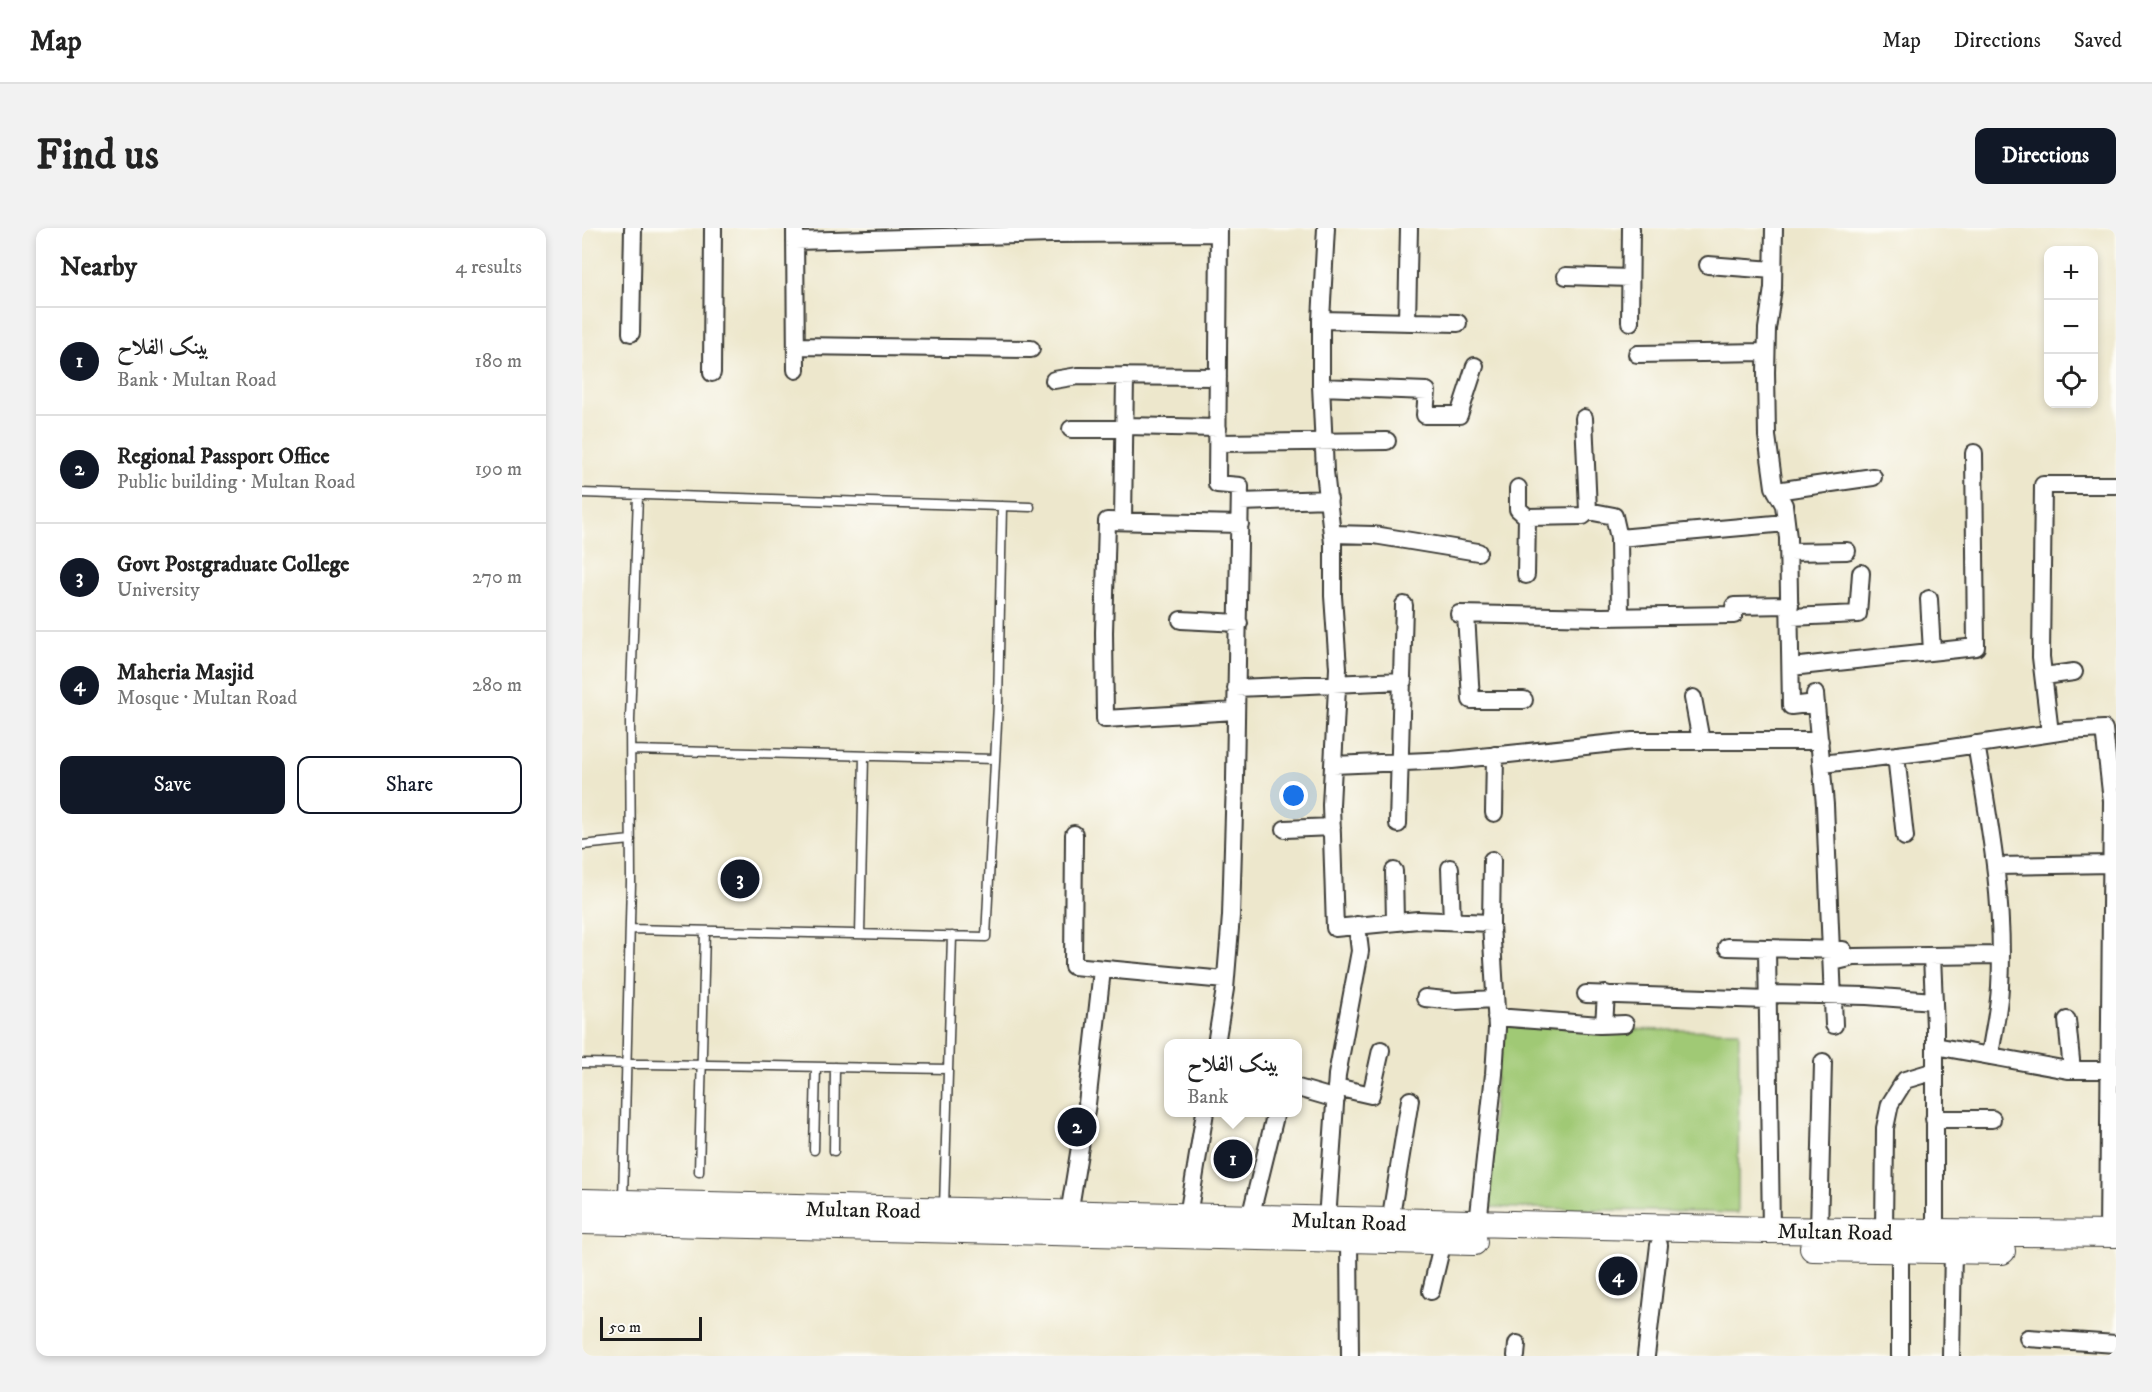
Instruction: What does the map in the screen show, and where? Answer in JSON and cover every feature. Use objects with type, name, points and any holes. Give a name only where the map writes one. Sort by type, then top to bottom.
[{"type":"main road","name":"Multan Road","points":[[582,1202],[1819,1231],[1953,1250],[2114,1240]]},
{"type":"main road","name":"Multan Road","points":[[582,1221],[1659,1245],[1892,1241],[1935,1232],[2114,1240]]},
{"type":"street","points":[[631,333],[633,228]]},
{"type":"street","points":[[712,373],[714,228]]},
{"type":"street","points":[[1326,228],[1321,320],[1321,387],[1323,442],[1332,534],[1337,683],[1332,827],[1335,928],[1418,920],[1491,923]]},
{"type":"street","points":[[1407,321],[1409,228]]},
{"type":"street","points":[[1630,322],[1631,228]]},
{"type":"street","points":[[1774,228],[1766,352],[1767,436],[1774,487],[1784,505],[1789,552],[1791,706],[1815,699],[1820,741],[1838,954],[1834,1025]]},
{"type":"street","points":[[796,370],[795,234],[1051,234],[1219,231],[1217,484],[1240,486],[1240,524],[1232,893],[1225,980],[1217,1039]]},
{"type":"street","points":[[1708,266],[1773,270]]},
{"type":"street","points":[[1566,276],[1630,278]]},
{"type":"street","points":[[1321,320],[1458,323]]},
{"type":"street","points":[[796,346],[1031,350]]},
{"type":"street","points":[[1637,354],[1766,352]]},
{"type":"street","points":[[1321,387],[1427,391],[1425,415],[1459,415],[1475,366]]},
{"type":"street","points":[[1054,380],[1078,376],[1218,377]]},
{"type":"street","points":[[1123,521],[1125,376]]},
{"type":"street","points":[[1518,488],[1518,509],[1527,517],[1583,516],[1588,511],[1584,418]]},
{"type":"street","points":[[1071,429],[1125,428],[1323,442],[1387,441]]},
{"type":"street","points":[[1791,667],[1976,646],[1974,453]]},
{"type":"street","points":[[1776,491],[1873,477]]},
{"type":"street","points":[[2050,733],[2041,657],[2043,485],[2116,484]]},
{"type":"street","points":[[1240,502],[1329,499]]},
{"type":"street","points":[[1588,511],[1614,516],[1619,538],[1620,616]]},
{"type":"street","points":[[1526,575],[1527,517]]},
{"type":"street","points":[[1235,711],[1105,719],[1104,632],[1107,521],[1240,524]]},
{"type":"street","points":[[1619,538],[1786,523]]},
{"type":"street","points":[[1332,534],[1374,535],[1478,552]]},
{"type":"street","points":[[1789,552],[1847,551]]},
{"type":"street","points":[[1524,700],[1471,700],[1463,614],[1734,615],[1734,606],[1858,614],[1861,573]]},
{"type":"street","points":[[1929,599],[1932,652]]},
{"type":"street","points":[[1398,824],[1404,605]]},
{"type":"street","points":[[1181,620],[1239,623]]},
{"type":"street","points":[[2044,676],[2074,672]]},
{"type":"street","points":[[1236,688],[1403,681]]},
{"type":"street","points":[[1693,698],[1701,741]]},
{"type":"street","points":[[1822,764],[2050,733],[2104,729],[2112,801],[2110,1070],[2114,1240]]},
{"type":"street","points":[[1333,765],[1452,760],[1633,741],[1820,741]]},
{"type":"street","points":[[1977,744],[1996,866],[2001,956],[2000,990],[1990,1056]]},
{"type":"street","points":[[1494,813],[1495,755]]},
{"type":"street","points":[[1896,755],[1905,837]]},
{"type":"street","points":[[1285,829],[1332,827]]},
{"type":"street","points":[[1074,834],[1073,966],[1225,980]]},
{"type":"street","points":[[1478,1224],[1494,1074],[1496,1017],[1491,923],[1492,860]]},
{"type":"street","points":[[1996,866],[2112,864]]},
{"type":"street","points":[[1450,868],[1452,922]]},
{"type":"street","points":[[1394,872],[1395,921]]},
{"type":"street","points":[[1327,1220],[1336,1093],[1360,951],[1357,925]]},
{"type":"street","points":[[1727,947],[1767,948],[1854,957],[2001,956]]},
{"type":"street","points":[[1767,948],[1771,1230]]},
{"type":"street","points":[[1932,956],[1935,1046],[1935,1232]]},
{"type":"street","points":[[1069,1214],[1087,1104],[1102,970]]},
{"type":"street","points":[[1586,994],[1768,997],[1834,995],[1934,1001]]},
{"type":"street","points":[[1604,1025],[1606,994]]},
{"type":"street","points":[[1425,998],[1456,1001],[1495,999]]},
{"type":"street","points":[[1496,1017],[1604,1025],[1625,1024]]},
{"type":"street","points":[[2067,1020],[2072,1070]]},
{"type":"street","points":[[1935,1046],[2072,1070],[2110,1070]]},
{"type":"street","points":[[1302,1089],[1371,1095],[1380,1050]]},
{"type":"street","points":[[1819,1231],[1823,1062]]},
{"type":"street","points":[[1900,1356],[1885,1128],[1890,1104],[1905,1080],[1935,1071]]},
{"type":"street","points":[[1390,1222],[1410,1100]]},
{"type":"street","points":[[1188,1216],[1204,1117]]},
{"type":"street","points":[[1250,1218],[1274,1117]]},
{"type":"street","points":[[1934,1119],[1992,1119]]},
{"type":"street","points":[[1349,1239],[1350,1356]]},
{"type":"street","points":[[1431,1291],[1443,1241]]},
{"type":"street","points":[[1646,1356],[1659,1245]]},
{"type":"street","points":[[1951,1356],[1953,1250]]},
{"type":"street","points":[[2028,1338],[2116,1344]]},
{"type":"lane","points":[[582,493],[1030,507]]},
{"type":"lane","points":[[622,1203],[630,929],[631,750],[638,495]]},
{"type":"lane","points":[[630,929],[986,937],[995,759],[1002,506]]},
{"type":"lane","points":[[631,750],[995,759]]},
{"type":"lane","points":[[860,934],[864,756]]},
{"type":"lane","points":[[582,844],[631,840]]},
{"type":"lane","points":[[699,1172],[705,931]]},
{"type":"lane","points":[[944,1211],[952,936]]},
{"type":"lane","points":[[582,1063],[948,1069]]},
{"type":"lane","points":[[814,1150],[816,1067]]},
{"type":"lane","points":[[834,1150],[836,1067]]},
{"type":"green space","points":[[1501,1023],[1605,1029],[1739,1031],[1738,1213],[1484,1207]]},
{"type":"place","name":"Govt Postgraduate College","points":[[740,879]]},
{"type":"place","name":"Regional Passport Office","points":[[1077,1127]]},
{"type":"place","name":"بینک الفلاح","points":[[1233,1159]]},
{"type":"place","name":"Maheria Masjid","points":[[1618,1276]]}]
